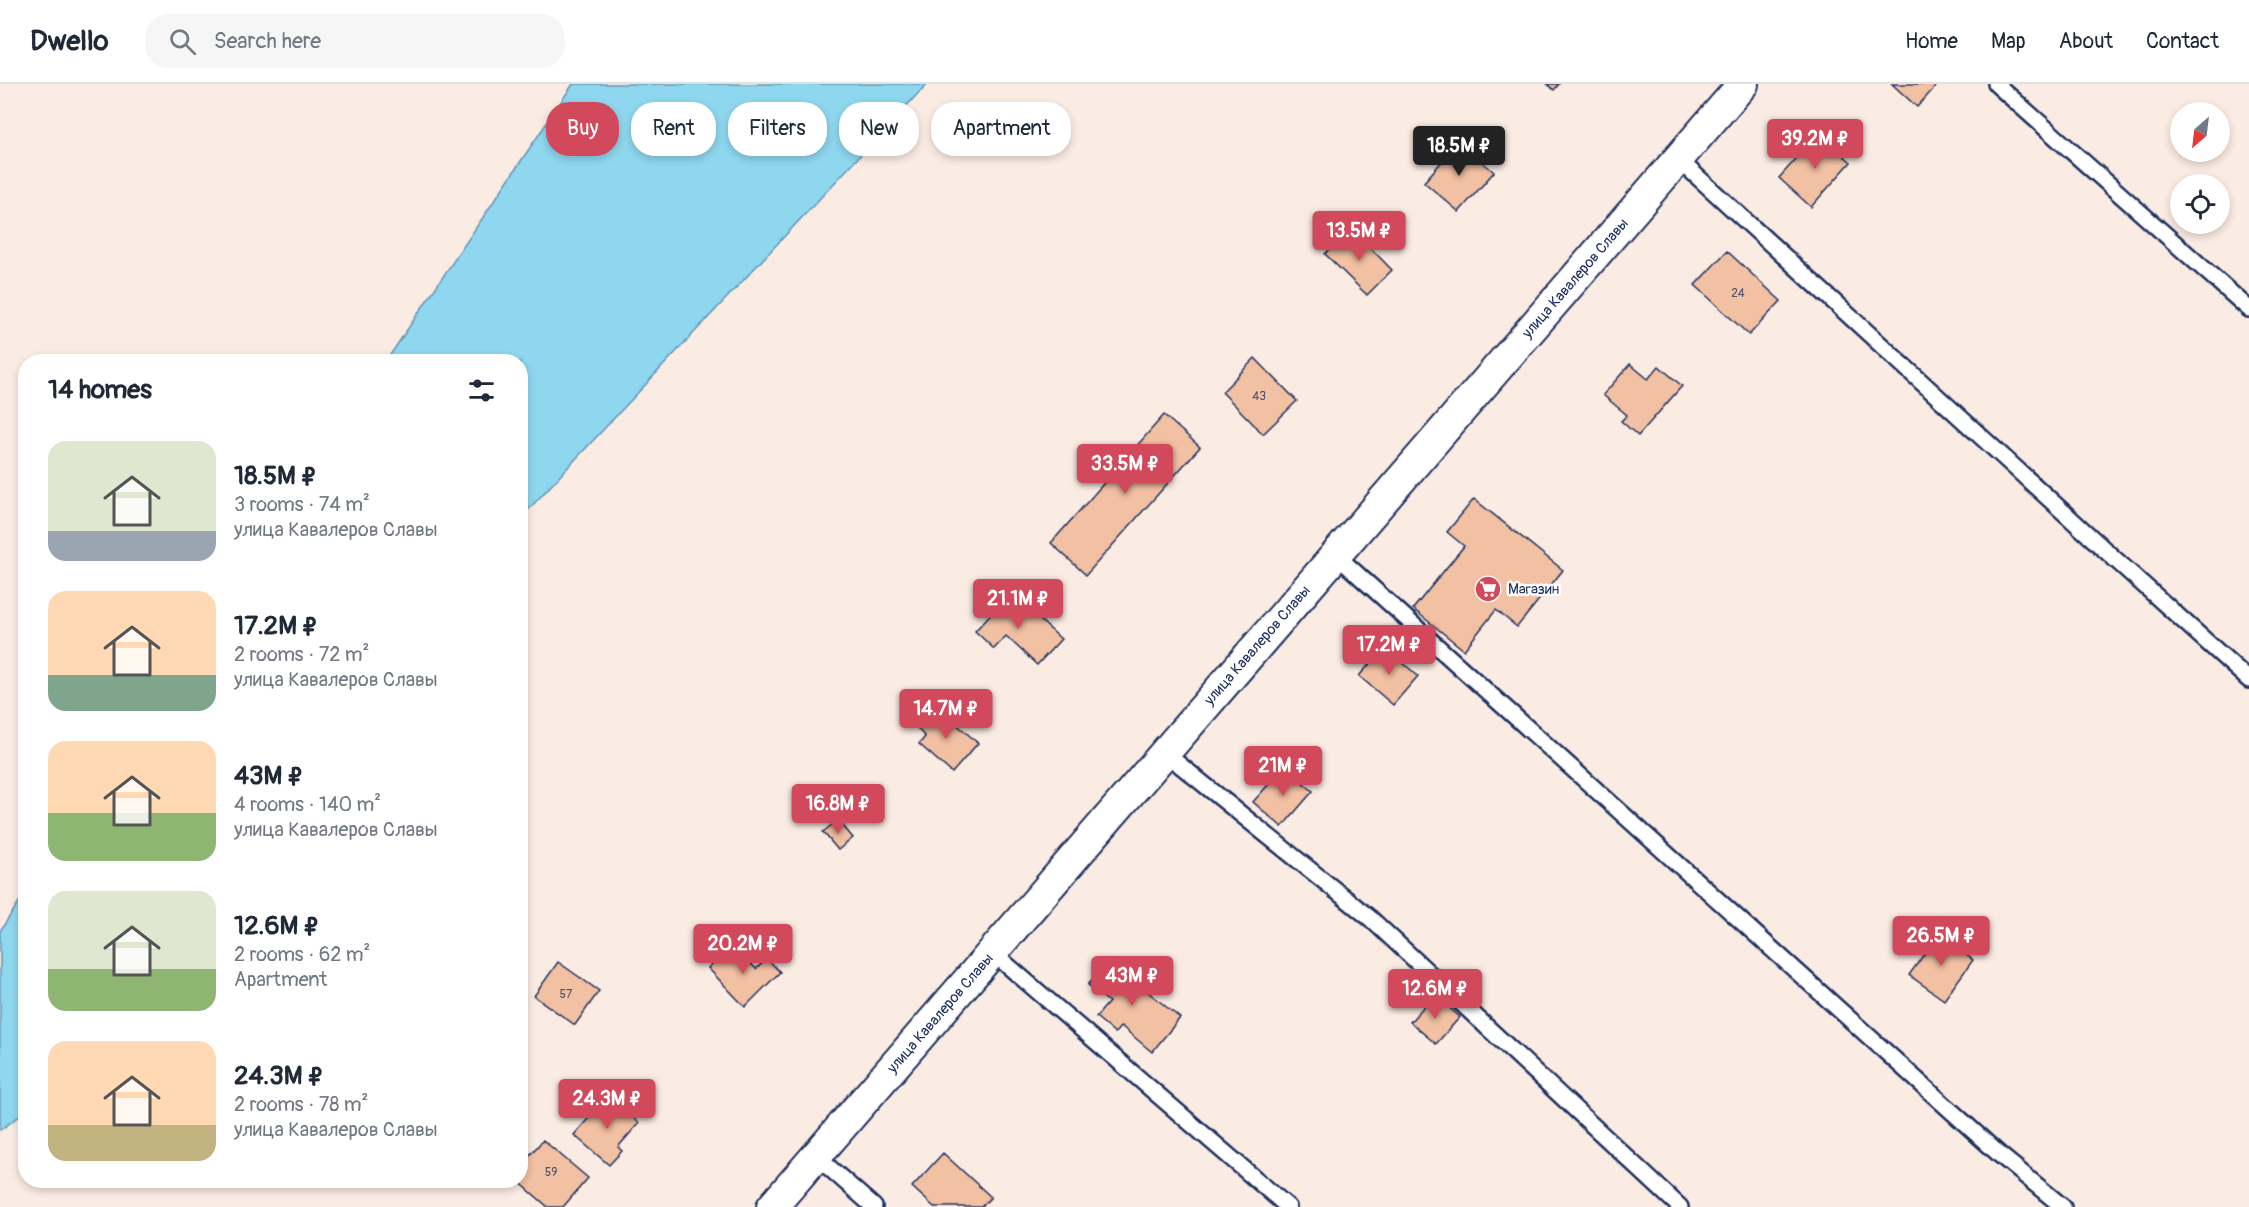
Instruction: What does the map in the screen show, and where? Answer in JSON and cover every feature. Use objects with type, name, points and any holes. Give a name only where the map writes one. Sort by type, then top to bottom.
[{"type":"street","name":"улица Кавалеров Славы","points":[[772,1207],[1743,84]]},
{"type":"lane","points":[[1996,84],[2249,309]]},
{"type":"lane","points":[[1678,159],[2249,680]]},
{"type":"lane","points":[[1336,555],[2000,1155],[2063,1207]]},
{"type":"lane","points":[[1165,753],[1371,919],[1680,1207]]},
{"type":"lane","points":[[992,952],[1288,1207]]},
{"type":"lane","points":[[816,1156],[874,1207]]},
{"type":"water","points":[[573,84],[927,84],[910,102],[839,102],[839,156],[860,156],[528,510],[528,354],[391,354],[546,124],[546,156],[619,156],[619,102],[561,102]]},
{"type":"water","points":[[18,904],[18,1117],[0,1130],[0,931]]},
{"type":"building","points":[[1547,84],[1559,84],[1554,90]]},
{"type":"building","points":[[1892,84],[1938,84],[1917,107]]},
{"type":"building","points":[[1819,133],[1851,162],[1811,207],[1779,178]]},
{"type":"building","points":[[1459,142],[1494,172],[1459,212],[1424,182]]},
{"type":"building","points":[[1351,228],[1392,270],[1367,295],[1325,254]]},
{"type":"building","points":[[1727,251],[1781,301],[1749,335],[1695,285]]},
{"type":"building","points":[[1255,358],[1297,401],[1263,434],[1222,392]]},
{"type":"building","points":[[1630,364],[1648,379],[1659,366],[1682,386],[1638,436],[1621,421],[1627,415],[1603,395]]},
{"type":"building","points":[[1164,415],[1200,447],[1086,575],[1051,543]]},
{"type":"building","name":"Магазин","points":[[1474,499],[1563,570],[1517,627],[1496,610],[1464,650],[1413,609],[1464,546],[1447,532]]},
{"type":"building","points":[[1010,593],[1061,639],[1037,665],[1006,636],[994,649],[975,631]]},
{"type":"building","points":[[1385,647],[1418,676],[1393,705],[1359,676]]},
{"type":"building","points":[[937,707],[978,743],[952,773],[919,744],[925,737],[918,729]]},
{"type":"building","points":[[1284,767],[1313,791],[1282,827],[1253,802]]},
{"type":"building","points":[[838,820],[853,838],[838,850],[823,832]]},
{"type":"building","points":[[1938,935],[1973,960],[1944,1000],[1909,975]]},
{"type":"building","points":[[732,944],[756,969],[767,959],[780,972],[745,1007],[708,968]]},
{"type":"building","points":[[1109,960],[1180,1018],[1152,1052],[1121,1026],[1115,1033],[1096,1017],[1109,1002],[1088,985]]},
{"type":"building","points":[[558,962],[599,991],[575,1025],[534,996]]},
{"type":"building","points":[[1434,995],[1460,1017],[1436,1044],[1410,1022]]},
{"type":"building","points":[[608,1096],[639,1123],[618,1147],[622,1151],[609,1165],[574,1135]]},
{"type":"building","points":[[543,1140],[588,1178],[563,1207],[548,1207],[526,1188],[528,1188],[528,1157]]},
{"type":"building","points":[[943,1153],[991,1197],[981,1207],[934,1207],[912,1187]]},
{"type":"place","name":"Магазин","points":[[1488,589]]}]
